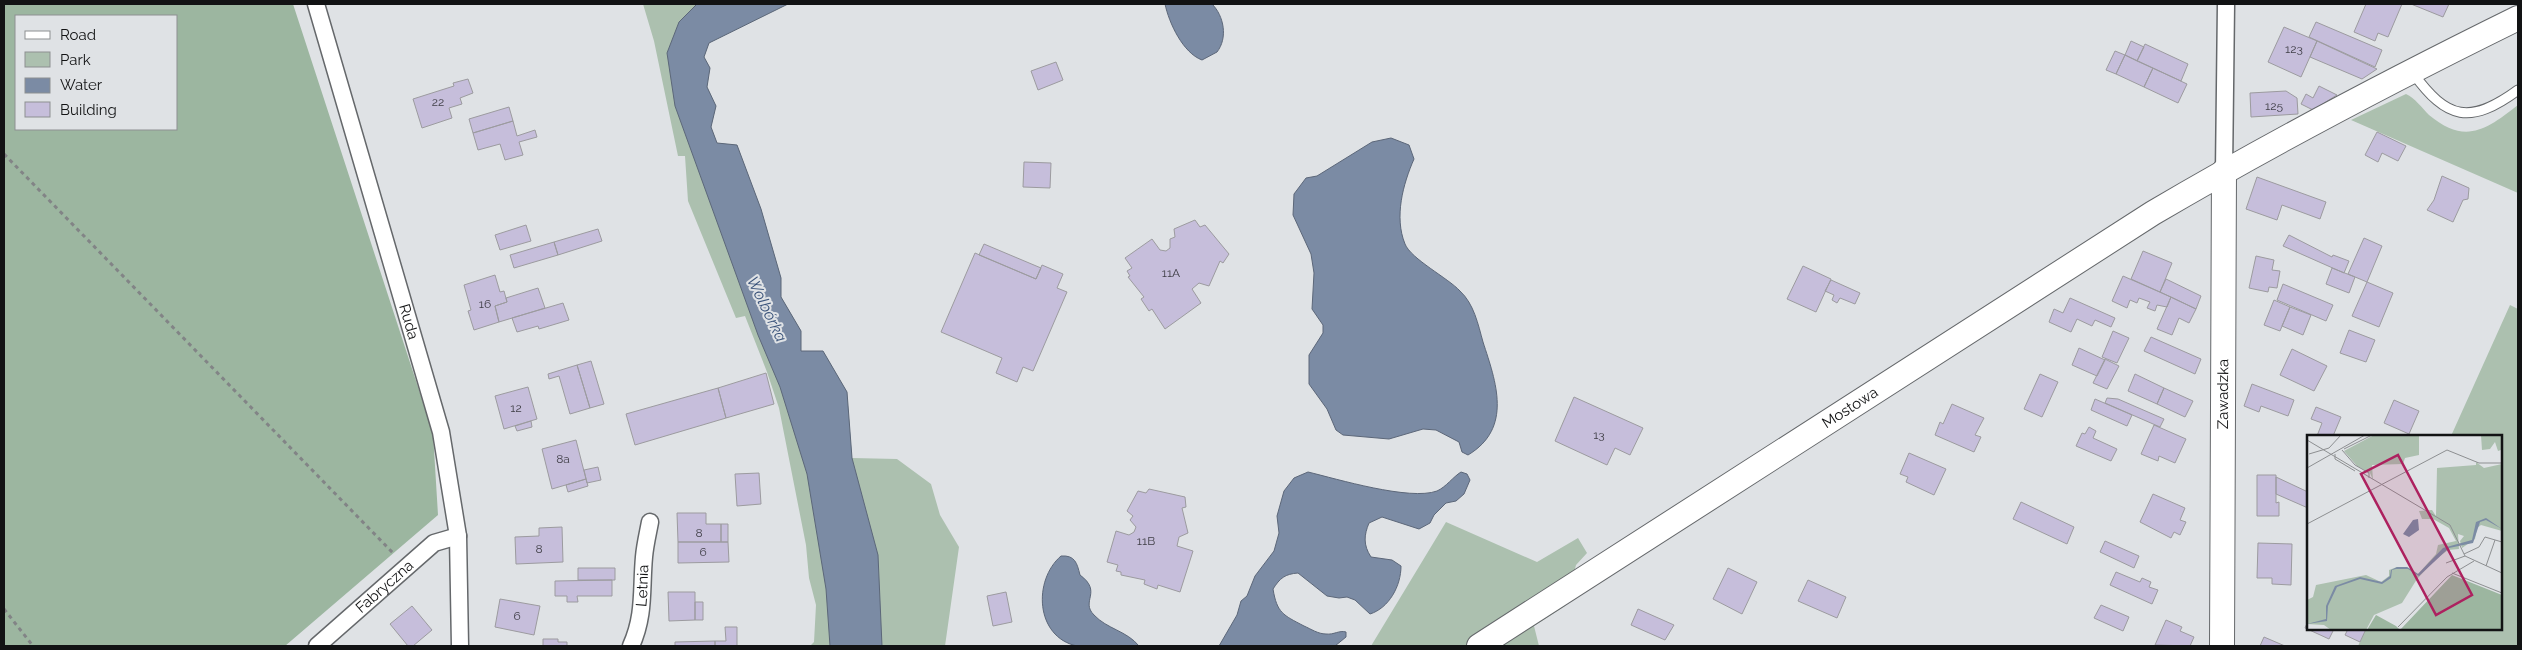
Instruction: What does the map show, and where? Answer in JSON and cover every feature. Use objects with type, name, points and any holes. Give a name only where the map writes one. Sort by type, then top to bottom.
[{"type":"street","name":"Ruda","points":[[316,4],[441,432],[458,536],[460,646]]},
{"type":"street","name":"Zawadzka","points":[[2222,646],[2226,4]]},
{"type":"street","name":"Mostowa","points":[[1479,646],[2153,213],[2224,171],[2411,70],[2518,18]]},
{"type":"street","name":"Letnia","points":[[630,646],[638,630],[643,604],[644,557],[650,522]]},
{"type":"street","name":"Fabryczna","points":[[317,646],[434,543],[458,536]]},
{"type":"lane","points":[[2411,70],[2430,96],[2452,112],[2475,113],[2501,102],[2518,90]]},
{"type":"path","points":[[4,154],[406,567]]},
{"type":"path","points":[[4,609],[33,646]]},
{"type":"green space","points":[[4,4],[293,4],[433,433],[438,515],[285,646],[4,646]]},
{"type":"green space","points":[[643,4],[788,4],[709,43],[704,57],[710,68],[707,87],[716,106],[711,127],[717,143],[737,145],[761,209],[781,278],[781,297],[801,331],[801,351],[823,351],[847,392],[852,458],[897,459],[931,484],[940,515],[959,547],[945,646],[810,646],[814,642],[816,605],[809,578],[806,545],[779,408],[745,316],[736,318],[688,201],[685,156],[678,156],[654,41]]},
{"type":"green space","points":[[2406,94],[2442,124],[2454,130],[2465,132],[2485,127],[2518,105],[2518,193],[2351,120]]},
{"type":"green space","points":[[2510,305],[2518,309],[2518,646],[2358,646],[2366,630],[2502,630],[2502,435],[2451,435]]},
{"type":"green space","points":[[1446,522],[1537,562],[1578,538],[1587,553],[1576,565],[1565,606],[1534,626],[1539,646],[1371,646]]},
{"type":"water","name":"Wolbórka","points":[[697,4],[788,4],[709,43],[704,57],[710,68],[707,87],[716,106],[711,127],[717,143],[737,145],[761,209],[781,278],[781,297],[801,331],[801,351],[823,351],[847,392],[852,458],[878,555],[882,646],[830,646],[826,589],[807,474],[780,387],[758,335],[675,106],[667,53],[679,22]]},
{"type":"water","points":[[1165,4],[1212,4],[1222,21],[1223,27],[1223,40],[1217,52],[1202,60],[1189,51],[1173,28]]},
{"type":"water","points":[[1391,138],[1409,145],[1414,159],[1406,179],[1401,201],[1400,223],[1405,244],[1414,256],[1454,286],[1469,302],[1477,321],[1496,388],[1496,418],[1491,432],[1482,444],[1468,455],[1462,452],[1459,442],[1436,430],[1423,429],[1389,439],[1343,435],[1336,430],[1327,409],[1309,384],[1309,355],[1323,333],[1323,325],[1312,309],[1314,273],[1311,254],[1293,215],[1294,194],[1306,178],[1317,176],[1372,142]]},
{"type":"water","points":[[1308,472],[1373,488],[1410,493],[1437,491],[1461,472],[1467,474],[1470,480],[1464,494],[1456,501],[1446,503],[1434,515],[1430,523],[1419,529],[1382,517],[1369,523],[1365,540],[1371,557],[1392,560],[1401,566],[1399,581],[1393,595],[1377,611],[1370,614],[1355,600],[1347,597],[1327,596],[1298,573],[1283,577],[1278,582],[1273,589],[1279,608],[1286,616],[1320,633],[1346,632],[1346,637],[1335,646],[1219,646],[1237,615],[1241,601],[1247,596],[1255,576],[1274,551],[1279,533],[1277,516],[1284,491],[1294,478]]},
{"type":"water","points":[[1061,556],[1072,558],[1075,561],[1080,575],[1090,586],[1089,605],[1094,615],[1105,624],[1129,637],[1139,646],[1099,648],[1077,646],[1063,641],[1053,632],[1046,620],[1043,607],[1043,593],[1046,579],[1052,566]]},
{"type":"building","points":[[2366,4],[2402,4],[2388,37],[2378,33],[2375,41],[2354,32]]},
{"type":"building","points":[[2411,4],[2449,4],[2443,17]]},
{"type":"building","points":[[2316,22],[2382,50],[2375,67],[2309,37]]},
{"type":"building","points":[[2284,27],[2317,41],[2301,77],[2268,62]]},
{"type":"building","points":[[2131,41],[2144,47],[2137,61],[2125,55]]},
{"type":"building","points":[[2317,41],[2377,69],[2362,79],[2310,57]]},
{"type":"building","points":[[2145,44],[2188,64],[2181,81],[2137,61]]},
{"type":"building","points":[[2115,51],[2125,55],[2116,74],[2106,70]]},
{"type":"building","points":[[2125,55],[2153,68],[2144,87],[2116,74]]},
{"type":"building","points":[[1056,62],[1063,80],[1038,90],[1031,71]]},
{"type":"building","points":[[2153,68],[2187,84],[2178,103],[2144,87]]},
{"type":"building","points":[[468,79],[473,93],[460,98],[462,104],[449,108],[452,118],[422,128],[413,99],[454,86],[453,83]]},
{"type":"building","points":[[2319,86],[2337,95],[2313,110],[2301,104],[2306,94],[2313,98]]},
{"type":"building","points":[[2286,91],[2297,98],[2298,114],[2251,117],[2250,93]]},
{"type":"building","points":[[509,107],[513,121],[473,133],[469,119]]},
{"type":"building","points":[[513,121],[517,136],[535,130],[537,137],[519,142],[523,155],[505,160],[500,144],[478,150],[473,133]]},
{"type":"building","points":[[2377,132],[2406,146],[2398,161],[2382,153],[2378,162],[2365,155]]},
{"type":"building","points":[[1024,162],[1051,163],[1050,188],[1023,187]]},
{"type":"building","points":[[2442,176],[2469,188],[2468,199],[2463,200],[2453,222],[2427,210],[2434,200]]},
{"type":"building","points":[[2257,177],[2326,202],[2320,219],[2282,205],[2277,220],[2246,209]]},
{"type":"building","points":[[1195,220],[1200,227],[1205,225],[1229,254],[1223,263],[1220,261],[1209,286],[1199,283],[1192,289],[1201,303],[1165,329],[1152,309],[1149,311],[1141,299],[1144,297],[1128,277],[1130,276],[1127,271],[1132,268],[1125,258],[1152,239],[1160,250],[1166,251],[1170,248],[1170,239],[1175,237],[1174,229]]},
{"type":"building","points":[[526,225],[531,241],[500,250],[495,235]]},
{"type":"building","points":[[598,229],[602,241],[558,255],[554,242]]},
{"type":"building","points":[[2289,235],[2332,257],[2333,255],[2349,261],[2344,273],[2283,246]]},
{"type":"building","points":[[2364,238],[2382,246],[2367,282],[2348,274]]},
{"type":"building","points":[[554,242],[558,255],[514,268],[510,255]]},
{"type":"building","points":[[984,244],[1041,268],[1036,279],[979,255]]},
{"type":"building","points":[[2143,251],[2172,263],[2160,292],[2131,279]]},
{"type":"building","points":[[975,253],[1036,279],[1042,265],[1063,274],[1057,288],[1067,292],[1033,371],[1023,367],[1017,382],[996,373],[1002,358],[941,332]]},
{"type":"building","points":[[2256,256],[2274,260],[2272,270],[2280,271],[2277,288],[2269,287],[2268,292],[2249,288]]},
{"type":"building","points":[[1803,266],[1831,279],[1816,312],[1787,299]]},
{"type":"building","points":[[2332,268],[2355,277],[2349,293],[2326,284]]},
{"type":"building","points":[[495,275],[500,292],[504,291],[507,302],[495,306],[499,322],[474,330],[468,311],[471,310],[464,285]]},
{"type":"building","points":[[2123,276],[2171,297],[2167,307],[2157,305],[2155,311],[2147,308],[2150,302],[2139,298],[2137,303],[2130,300],[2127,308],[2112,301]]},
{"type":"building","points":[[2166,279],[2201,296],[2196,309],[2160,292]]},
{"type":"building","points":[[1831,280],[1860,293],[1855,304],[1840,298],[1837,303],[1832,300],[1834,295],[1825,291]]},
{"type":"building","points":[[2367,282],[2393,293],[2379,327],[2352,316]]},
{"type":"building","points":[[2283,284],[2333,305],[2326,321],[2277,300]]},
{"type":"building","points":[[538,288],[545,308],[499,322],[495,306],[507,302],[506,298]]},
{"type":"building","points":[[2171,297],[2196,309],[2189,323],[2179,318],[2172,335],[2157,329]]},
{"type":"building","points":[[2070,298],[2115,318],[2111,327],[2095,320],[2092,326],[2077,319],[2071,332],[2049,322],[2054,309],[2063,313]]},
{"type":"building","points":[[2274,300],[2290,307],[2280,331],[2264,325]]},
{"type":"building","points":[[563,303],[569,320],[539,329],[538,326],[517,332],[512,318]]},
{"type":"building","points":[[2290,307],[2311,315],[2303,335],[2282,326]]},
{"type":"building","points":[[2349,330],[2375,340],[2366,362],[2340,353]]},
{"type":"building","points":[[2113,331],[2129,338],[2117,363],[2102,357]]},
{"type":"building","points":[[2151,337],[2201,359],[2195,374],[2144,351]]},
{"type":"building","points":[[2079,348],[2105,360],[2097,376],[2072,365]]},
{"type":"building","points":[[2292,349],[2327,366],[2314,391],[2280,375]]},
{"type":"building","points":[[2105,359],[2119,366],[2107,389],[2093,383]]},
{"type":"building","points":[[591,361],[604,404],[590,408],[577,365]]},
{"type":"building","points":[[577,365],[590,408],[570,414],[559,376],[549,379],[548,374]]},
{"type":"building","points":[[766,373],[774,404],[726,418],[718,388]]},
{"type":"building","points":[[2040,374],[2058,382],[2042,417],[2024,409]]},
{"type":"building","points":[[2135,374],[2164,388],[2157,404],[2128,391]]},
{"type":"building","points":[[2252,384],[2294,400],[2288,416],[2261,406],[2259,412],[2244,406]]},
{"type":"building","points":[[528,387],[537,419],[504,429],[495,396]]},
{"type":"building","points":[[718,388],[726,418],[635,445],[626,414]]},
{"type":"building","points":[[2164,388],[2193,401],[2185,417],[2157,404]]},
{"type":"building","points":[[1574,397],[1643,428],[1630,455],[1615,448],[1607,465],[1555,441]]},
{"type":"building","points":[[2107,398],[2118,399],[2164,419],[2160,427],[2105,403]]},
{"type":"building","points":[[2095,399],[2132,415],[2127,426],[2091,410]]},
{"type":"building","points":[[2394,400],[2419,411],[2409,434],[2384,423]]},
{"type":"building","points":[[1952,404],[1984,418],[1975,435],[1981,437],[1974,452],[1935,435],[1940,422],[1943,424]]},
{"type":"building","points":[[2316,407],[2341,417],[2333,435],[2317,435],[2322,423],[2311,419]]},
{"type":"building","points":[[531,421],[532,427],[517,431],[515,426]]},
{"type":"building","points":[[2154,425],[2186,439],[2175,463],[2159,456],[2158,461],[2141,454]]},
{"type":"building","points":[[2089,427],[2096,431],[2093,438],[2117,449],[2111,461],[2076,446],[2082,433],[2085,434]]},
{"type":"building","points":[[576,440],[586,479],[552,489],[542,449]]},
{"type":"building","points":[[1909,453],[1946,469],[1934,495],[1906,482],[1908,477],[1900,474]]},
{"type":"building","points":[[598,467],[601,480],[587,483],[584,470]]},
{"type":"building","points":[[759,473],[761,504],[737,506],[735,474]]},
{"type":"building","points":[[2257,475],[2276,475],[2276,503],[2279,502],[2279,516],[2257,516]]},
{"type":"building","points":[[2276,477],[2307,492],[2307,508],[2276,494]]},
{"type":"building","points":[[586,479],[588,486],[568,492],[566,485]]},
{"type":"building","points":[[1149,489],[1185,497],[1186,507],[1182,508],[1188,533],[1179,537],[1177,546],[1193,551],[1180,592],[1158,585],[1157,589],[1144,584],[1145,580],[1121,575],[1121,572],[1116,571],[1118,565],[1107,562],[1116,531],[1129,535],[1134,532],[1136,527],[1130,520],[1133,516],[1127,511],[1138,491],[1146,493]]},
{"type":"building","points":[[2153,494],[2185,508],[2180,520],[2186,522],[2180,535],[2174,532],[2171,538],[2140,522]]},
{"type":"building","points":[[2021,502],[2074,527],[2067,544],[2013,519]]},
{"type":"building","points":[[677,513],[706,513],[706,524],[721,524],[721,542],[678,542]]},
{"type":"building","points":[[721,524],[728,524],[728,542],[721,542]]},
{"type":"building","points":[[562,527],[563,562],[516,564],[515,537],[539,536],[539,528]]},
{"type":"building","points":[[2105,541],[2139,556],[2134,568],[2100,552]]},
{"type":"building","points":[[678,542],[728,542],[729,562],[678,563]]},
{"type":"building","points":[[2258,543],[2292,544],[2291,585],[2272,584],[2272,578],[2257,578]]},
{"type":"building","points":[[578,568],[615,568],[615,580],[578,580]]},
{"type":"building","points":[[1728,568],[1757,582],[1742,614],[1713,599]]},
{"type":"building","points":[[2116,572],[2140,582],[2142,578],[2151,582],[2149,587],[2158,590],[2152,604],[2110,585]]},
{"type":"building","points":[[612,580],[612,596],[577,596],[578,602],[567,602],[567,596],[555,596],[555,581]]},
{"type":"building","points":[[1808,580],[1846,597],[1837,618],[1798,601]]},
{"type":"building","points":[[668,592],[695,592],[695,620],[669,621]]},
{"type":"building","points":[[1006,592],[1012,622],[993,626],[987,596]]},
{"type":"building","points":[[500,599],[540,606],[534,635],[495,627]]},
{"type":"building","points":[[695,602],[703,602],[703,620],[695,620]]},
{"type":"building","points":[[2101,605],[2129,617],[2123,631],[2094,618]]},
{"type":"building","points":[[412,606],[432,630],[413,646],[408,646],[390,624]]},
{"type":"building","points":[[1638,609],[1674,625],[1665,640],[1631,625]]},
{"type":"building","points":[[2166,620],[2182,627],[2180,631],[2194,637],[2190,646],[2155,645]]},
{"type":"building","points":[[725,627],[737,627],[737,646],[715,646],[715,641],[726,641]]},
{"type":"building","points":[[2309,630],[2334,630],[2329,639]]},
{"type":"building","points":[[2348,630],[2366,630],[2360,642],[2345,635]]},
{"type":"building","points":[[2264,637],[2285,646],[2260,646]]},
{"type":"building","points":[[543,639],[558,639],[558,642],[567,642],[567,646],[543,646]]},
{"type":"building","points":[[715,641],[715,646],[675,646],[675,642]]}]
